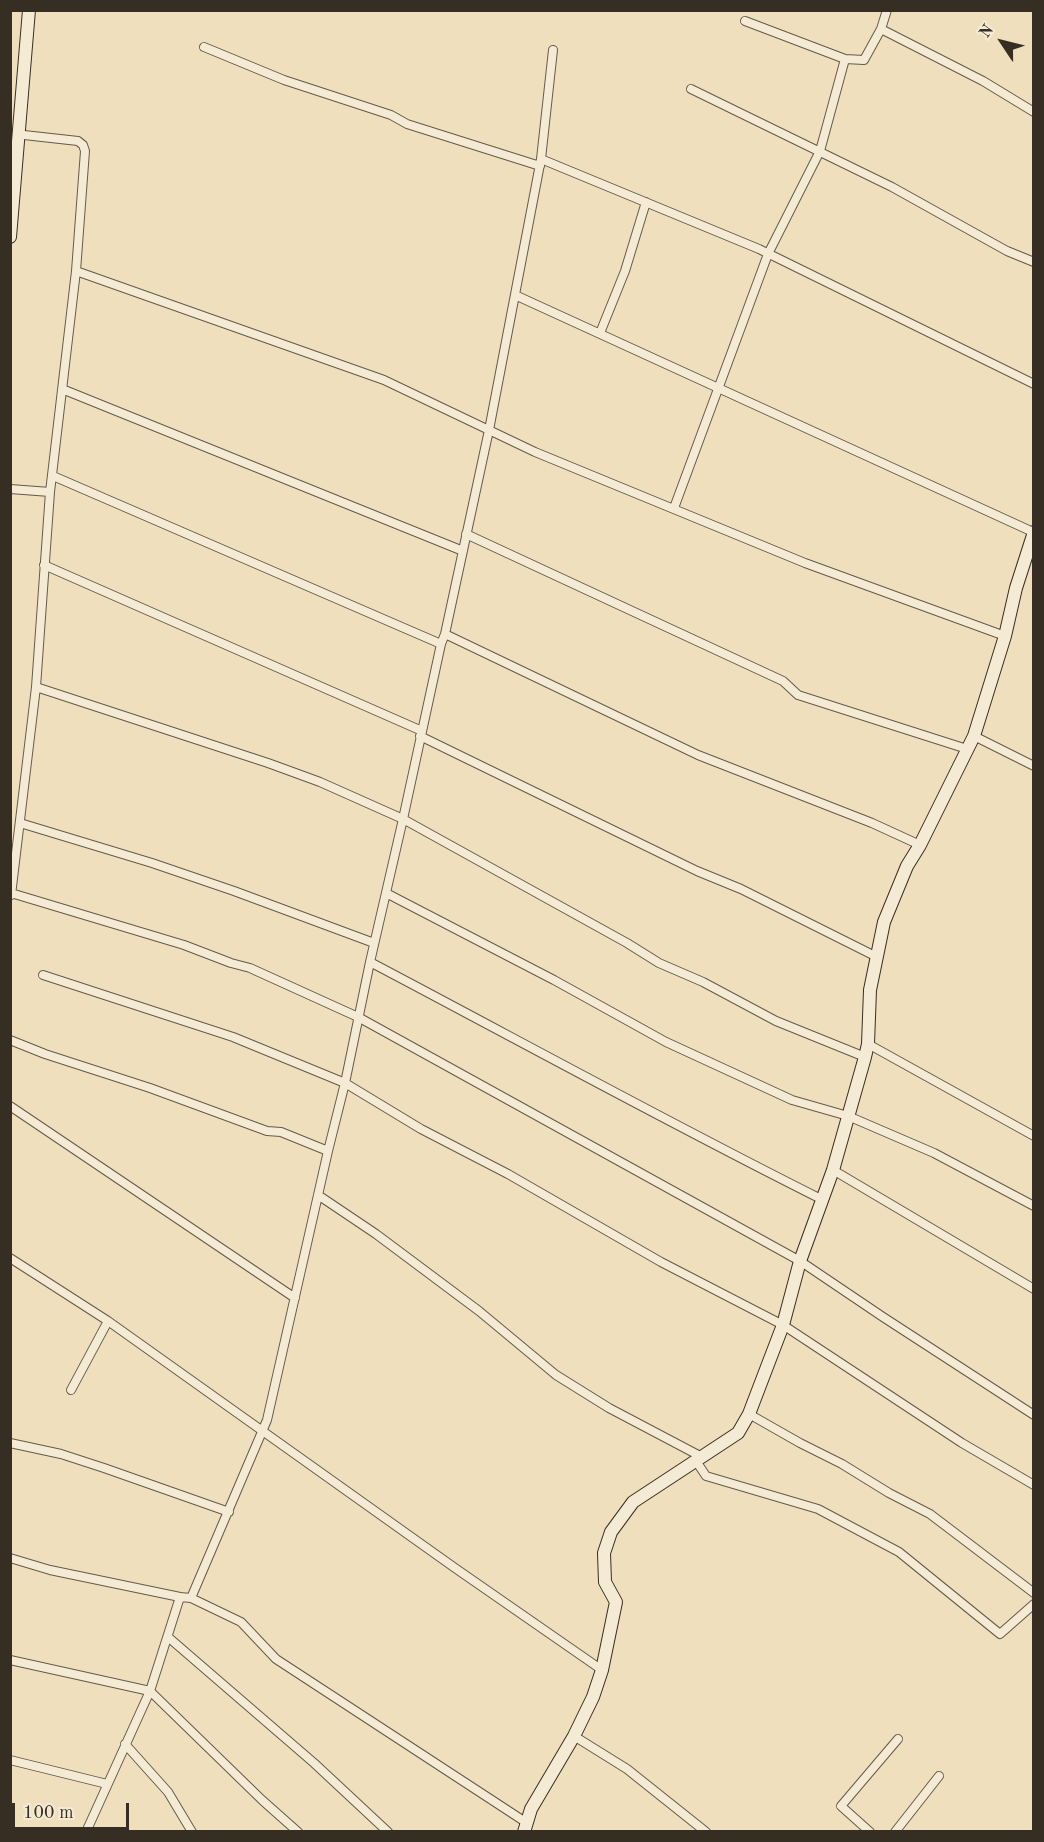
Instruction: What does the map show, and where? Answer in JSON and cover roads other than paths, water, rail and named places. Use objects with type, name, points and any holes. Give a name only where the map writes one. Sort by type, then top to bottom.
[{"type":"street","points":[[10,237],[29,10]]},
{"type":"street","points":[[745,21],[845,59],[864,60],[881,29],[887,10]]},
{"type":"street","points":[[881,29],[983,81],[1034,112]]},
{"type":"street","points":[[204,47],[284,80],[392,115],[407,124],[540,162],[646,202],[768,254],[1034,384]]},
{"type":"street","points":[[191,1598],[267,1420],[345,1083],[374,943],[489,430],[540,162],[553,50]]},
{"type":"street","points":[[674,508],[768,254],[820,151],[845,59]]},
{"type":"street","points":[[691,89],[892,187],[1007,251],[1034,262]]},
{"type":"street","points":[[18,134],[78,141],[83,145],[85,151],[76,271],[50,492],[36,687],[11,894],[183,945],[250,968],[358,1017],[800,1261],[1034,1415]]},
{"type":"street","points":[[600,333],[625,271],[646,202]]},
{"type":"street","points":[[76,271],[384,380],[535,452],[805,563],[1005,636]]},
{"type":"street","points":[[10,1558],[50,1570],[191,1598],[241,1622],[276,1659],[525,1827],[531,1809],[574,1736],[593,1697],[602,1670],[616,1602],[605,1582],[604,1553],[611,1532],[633,1502],[738,1433],[749,1414],[783,1325],[800,1261],[833,1170],[865,1057],[868,1044],[870,990],[884,922],[907,866],[920,845],[974,736],[1034,532],[515,295]]},
{"type":"street","points":[[62,389],[463,551]]},
{"type":"street","points":[[52,476],[441,644]]},
{"type":"street","points":[[10,489],[50,492]]},
{"type":"street","points":[[466,534],[783,681],[798,695],[967,749]]},
{"type":"street","points":[[44,565],[421,733],[697,872],[741,889],[877,957]]},
{"type":"street","points":[[445,634],[698,755],[872,823],[920,845]]},
{"type":"street","points":[[36,687],[268,763],[403,819],[659,963],[703,982],[776,1021],[865,1057]]},
{"type":"street","points":[[974,736],[1034,766]]},
{"type":"street","points":[[20,823],[152,863],[374,943]]},
{"type":"street","points":[[386,893],[554,980],[666,1042],[792,1100],[848,1116],[934,1154],[1034,1206]]},
{"type":"street","points":[[370,962],[566,1065],[624,1099],[821,1199]]},
{"type":"street","points":[[43,975],[234,1037],[345,1083],[421,1129],[508,1174],[661,1262],[783,1325],[962,1443],[1034,1485]]},
{"type":"street","points":[[10,1040],[257,1128],[281,1132],[328,1151]]},
{"type":"street","points":[[868,1044],[1034,1136]]},
{"type":"street","points":[[10,1106],[295,1298]]},
{"type":"street","points":[[833,1170],[1034,1289]]},
{"type":"street","points":[[318,1195],[376,1234],[479,1311],[556,1375],[699,1459],[706,1476],[818,1509],[899,1552],[1000,1634],[1034,1604]]},
{"type":"street","points":[[10,1272],[13,1260],[108,1321],[602,1670]]},
{"type":"street","points":[[71,1390],[108,1321]]},
{"type":"street","points":[[749,1414],[930,1514],[1034,1593]]},
{"type":"street","points":[[10,1443],[61,1454],[229,1512]]},
{"type":"street","points":[[86,1832],[150,1691],[180,1597]]},
{"type":"street","points":[[168,1637],[314,1763],[388,1832]]},
{"type":"street","points":[[10,1660],[150,1691],[298,1832]]},
{"type":"street","points":[[574,1736],[627,1769],[706,1832]]},
{"type":"street","points":[[870,1832],[841,1806],[898,1738]]},
{"type":"street","points":[[125,1744],[168,1792],[192,1832]]},
{"type":"street","points":[[10,1760],[107,1784]]},
{"type":"street","points":[[895,1832],[939,1776]]}]
